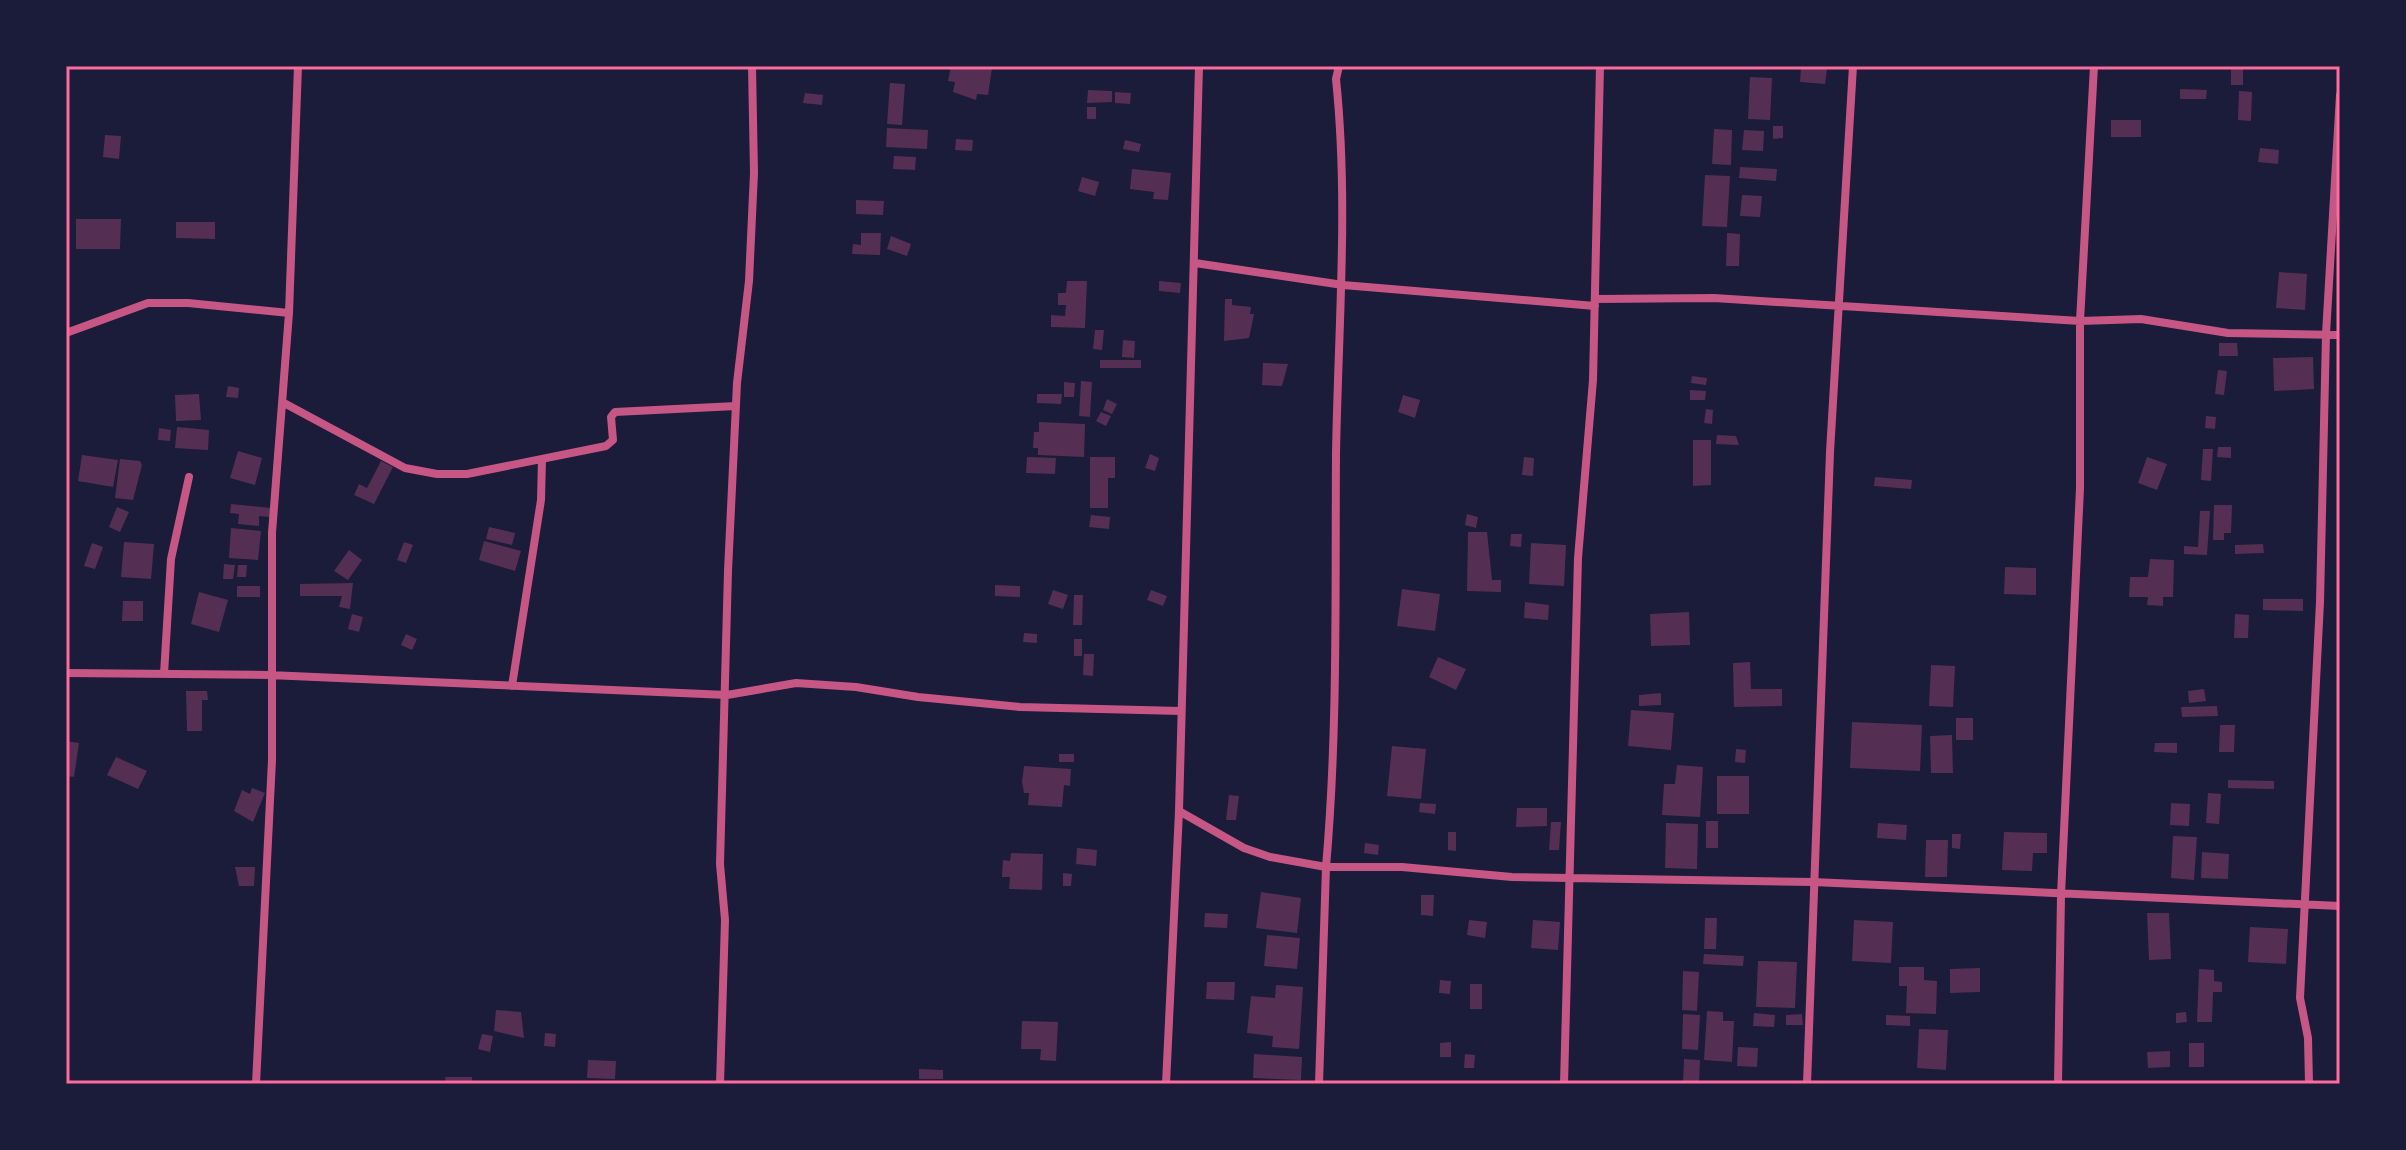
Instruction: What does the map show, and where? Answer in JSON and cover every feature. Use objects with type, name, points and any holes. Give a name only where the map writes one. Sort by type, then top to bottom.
[{"type":"street","points":[[256,1084],[272,760],[269,675],[272,533],[284,403],[298,66]]},
{"type":"street","points":[[720,1084],[725,920],[720,864],[736,406],[749,281],[754,173],[752,66]]},
{"type":"street","points":[[1166,1084],[1179,811],[1199,66]]},
{"type":"street","points":[[1319,1084],[1326,867],[1335,717],[1336,453],[1345,208],[1336,79],[1339,66]]},
{"type":"street","points":[[1564,1084],[1578,558],[1595,302],[1600,66]]},
{"type":"street","points":[[1807,1084],[1830,452],[1853,66]]},
{"type":"street","points":[[2058,1084],[2061,895],[2080,488],[2080,321],[2094,66]]},
{"type":"street","points":[[2309,1084],[2308,1038],[2300,998],[2307,905],[2326,334],[2340,95]]},
{"type":"street","points":[[1195,263],[1343,285],[1595,302],[1714,298],[2080,321],[2141,319],[2228,333],[2340,335]]},
{"type":"street","points":[[66,333],[148,303],[188,303],[289,313]]},
{"type":"street","points":[[284,403],[405,468],[467,474],[610,444],[611,417],[615,412],[736,406]]},
{"type":"street","points":[[512,686],[541,500],[542,459]]},
{"type":"street","points":[[164,674],[171,559],[189,477]]},
{"type":"street","points":[[66,673],[269,675],[727,695],[796,683],[856,687],[918,697],[1020,707],[1181,711]]},
{"type":"street","points":[[1179,811],[1244,848],[1270,857],[1326,867],[1402,867],[1512,877],[1813,882],[2340,906]]},
{"type":"building","points":[[951,66],[992,68],[988,95],[977,94],[976,100],[953,92],[955,82],[948,81]]},
{"type":"building","points":[[2231,66],[2243,66],[2243,85],[2231,85]]},
{"type":"building","points":[[1801,67],[1827,69],[1825,84],[1800,82]]},
{"type":"building","points":[[1750,77],[1772,78],[1770,120],[1748,119]]},
{"type":"building","points":[[890,83],[905,84],[902,125],[887,124]]},
{"type":"building","points":[[2180,89],[2207,90],[2206,99],[2180,99]]},
{"type":"building","points":[[1088,90],[1112,91],[1112,102],[1087,103]]},
{"type":"building","points":[[2239,91],[2252,92],[2251,121],[2238,120]]},
{"type":"building","points":[[1115,92],[1131,93],[1130,104],[1115,103]]},
{"type":"building","points":[[805,93],[823,95],[822,105],[803,103]]},
{"type":"building","points":[[1087,107],[1096,107],[1096,119],[1087,119]]},
{"type":"building","points":[[2111,120],[2141,120],[2141,137],[2111,137]]},
{"type":"building","points":[[1773,126],[1783,126],[1783,138],[1773,139]]},
{"type":"building","points":[[887,128],[928,130],[927,149],[886,147]]},
{"type":"building","points":[[1714,129],[1732,130],[1731,165],[1712,164]]},
{"type":"building","points":[[1744,130],[1764,131],[1763,151],[1742,150]]},
{"type":"building","points":[[105,135],[121,136],[119,159],[103,157]]},
{"type":"building","points":[[956,139],[973,140],[972,151],[955,150]]},
{"type":"building","points":[[1125,140],[1141,144],[1139,152],[1123,149]]},
{"type":"building","points":[[2260,148],[2279,150],[2278,164],[2258,162]]},
{"type":"building","points":[[894,156],[916,157],[915,170],[893,169]]},
{"type":"building","points":[[1740,167],[1777,169],[1776,181],[1739,178]]},
{"type":"building","points":[[1132,169],[1171,173],[1168,200],[1153,199],[1154,192],[1130,189]]},
{"type":"building","points":[[1705,175],[1730,176],[1727,227],[1702,226]]},
{"type":"building","points":[[1082,177],[1099,182],[1095,196],[1078,191]]},
{"type":"building","points":[[1742,195],[1762,196],[1760,217],[1740,216]]},
{"type":"building","points":[[856,200],[884,201],[883,215],[856,214]]},
{"type":"building","points":[[76,219],[121,219],[120,249],[76,249]]},
{"type":"building","points":[[176,222],[215,222],[215,239],[176,238]]},
{"type":"building","points":[[861,233],[881,233],[880,255],[852,254],[853,244],[861,245]]},
{"type":"building","points":[[1727,233],[1740,234],[1739,266],[1726,266]]},
{"type":"building","points":[[891,236],[911,244],[907,256],[887,249]]},
{"type":"building","points":[[2279,272],[2307,274],[2305,310],[2276,308]]},
{"type":"building","points":[[1067,281],[1087,281],[1085,328],[1051,327],[1051,315],[1065,316],[1066,305],[1058,305],[1058,293],[1066,293]]},
{"type":"building","points":[[1159,281],[1181,283],[1180,293],[1159,291]]},
{"type":"building","points":[[1225,299],[1232,299],[1232,305],[1251,307],[1250,314],[1254,314],[1249,338],[1224,341]]},
{"type":"building","points":[[1095,330],[1104,330],[1102,350],[1093,349]]},
{"type":"building","points":[[1123,340],[1135,341],[1134,358],[1122,357]]},
{"type":"building","points":[[2219,343],[2237,343],[2238,356],[2219,356]]},
{"type":"building","points":[[2313,357],[2314,389],[2274,391],[2273,358]]},
{"type":"building","points":[[1100,360],[1141,360],[1141,368],[1100,368]]},
{"type":"building","points":[[1263,363],[1288,364],[1282,386],[1262,385]]},
{"type":"building","points":[[2218,370],[2227,371],[2224,395],[2215,394]]},
{"type":"building","points":[[1692,376],[1707,378],[1706,385],[1691,383]]},
{"type":"building","points":[[1081,381],[1092,382],[1090,417],[1079,416]]},
{"type":"building","points":[[1064,382],[1075,383],[1074,397],[1064,397]]},
{"type":"building","points":[[228,386],[239,388],[238,398],[226,397]]},
{"type":"building","points":[[1690,390],[1706,391],[1705,400],[1690,400]]},
{"type":"building","points":[[199,394],[201,420],[176,421],[175,395]]},
{"type":"building","points":[[1037,394],[1062,394],[1061,404],[1037,403]]},
{"type":"building","points":[[1403,395],[1420,400],[1415,418],[1398,412]]},
{"type":"building","points":[[1107,399],[1117,404],[1112,414],[1103,410]]},
{"type":"building","points":[[1706,409],[1713,410],[1712,424],[1704,423]]},
{"type":"building","points":[[1101,412],[1111,416],[1106,426],[1096,421]]},
{"type":"building","points":[[2206,416],[2216,417],[2215,429],[2205,428]]},
{"type":"building","points":[[1039,422],[1085,424],[1084,457],[1038,455],[1038,448],[1033,448],[1034,432],[1039,432]]},
{"type":"building","points":[[177,427],[209,430],[208,450],[175,448]]},
{"type":"building","points":[[159,428],[171,430],[170,441],[158,440]]},
{"type":"building","points":[[1717,435],[1736,436],[1739,445],[1716,444]]},
{"type":"building","points":[[1693,440],[1711,440],[1711,485],[1693,486]]},
{"type":"building","points":[[2218,447],[2231,447],[2231,458],[2217,457]]},
{"type":"building","points":[[2203,449],[2213,449],[2211,481],[2201,480]]},
{"type":"building","points":[[238,451],[262,458],[255,485],[230,478]]},
{"type":"building","points":[[1150,454],[1159,458],[1155,471],[1145,468]]},
{"type":"building","points":[[82,455],[118,460],[113,487],[78,481]]},
{"type":"building","points":[[1027,457],[1056,458],[1055,474],[1026,473]]},
{"type":"building","points":[[1090,457],[1115,457],[1115,478],[1108,478],[1108,508],[1090,508]]},
{"type":"building","points":[[1524,457],[1534,458],[1533,476],[1522,475]]},
{"type":"building","points":[[2147,457],[2167,464],[2157,490],[2138,483]]},
{"type":"building","points":[[120,459],[140,461],[142,465],[133,500],[115,498]]},
{"type":"building","points":[[381,461],[393,467],[374,504],[354,495],[359,484],[367,488]]},
{"type":"building","points":[[1875,477],[1912,480],[1911,489],[1874,486]]},
{"type":"building","points":[[231,504],[271,508],[270,517],[259,516],[259,526],[238,524],[239,514],[230,513]]},
{"type":"building","points":[[2214,505],[2232,505],[2231,533],[2224,533],[2224,540],[2213,540]]},
{"type":"building","points":[[117,507],[129,512],[120,532],[109,527]]},
{"type":"building","points":[[2200,511],[2210,511],[2207,555],[2184,554],[2184,546],[2198,547]]},
{"type":"building","points":[[1467,514],[1478,517],[1476,528],[1465,525]]},
{"type":"building","points":[[1091,515],[1110,517],[1109,529],[1089,527]]},
{"type":"building","points":[[489,527],[515,533],[512,545],[486,539]]},
{"type":"building","points":[[231,528],[261,531],[258,560],[229,558]]},
{"type":"building","points":[[1468,532],[1487,532],[1492,580],[1501,580],[1501,592],[1467,591]]},
{"type":"building","points":[[1511,534],[1522,534],[1521,547],[1510,546]]},
{"type":"building","points":[[484,541],[521,551],[515,571],[479,560]]},
{"type":"building","points":[[124,542],[154,544],[151,579],[121,577]]},
{"type":"building","points":[[404,542],[413,545],[406,563],[397,560]]},
{"type":"building","points":[[92,543],[103,547],[95,569],[84,566]]},
{"type":"building","points":[[1531,543],[1566,545],[1564,586],[1529,584]]},
{"type":"building","points":[[2263,544],[2264,553],[2235,554],[2235,545]]},
{"type":"building","points":[[349,550],[362,560],[348,580],[334,571]]},
{"type":"building","points":[[2150,559],[2174,560],[2173,597],[2163,597],[2163,606],[2147,605],[2148,597],[2129,597],[2130,577],[2148,577]]},
{"type":"building","points":[[224,564],[235,565],[233,579],[223,579]]},
{"type":"building","points":[[238,565],[247,565],[246,577],[237,577]]},
{"type":"building","points":[[2005,567],[2036,568],[2036,595],[2004,594]]},
{"type":"building","points":[[353,583],[350,609],[339,607],[342,596],[300,596],[300,584]]},
{"type":"building","points":[[995,585],[1020,586],[1020,597],[995,596]]},
{"type":"building","points":[[237,586],[260,586],[260,597],[237,597]]},
{"type":"building","points":[[1402,589],[1440,594],[1435,631],[1397,626]]},
{"type":"building","points":[[1053,590],[1068,595],[1063,609],[1048,604]]},
{"type":"building","points":[[1151,590],[1167,596],[1163,606],[1147,600]]},
{"type":"building","points":[[199,592],[228,600],[219,632],[191,624]]},
{"type":"building","points":[[1074,595],[1083,595],[1082,625],[1073,625]]},
{"type":"building","points":[[2263,599],[2303,599],[2303,611],[2263,610]]},
{"type":"building","points":[[123,601],[143,601],[143,621],[122,621]]},
{"type":"building","points":[[1525,602],[1549,605],[1548,620],[1524,618]]},
{"type":"building","points":[[1689,612],[1690,645],[1651,646],[1650,614]]},
{"type":"building","points":[[352,614],[363,617],[359,632],[348,629]]},
{"type":"building","points":[[2235,614],[2249,615],[2248,638],[2234,638]]},
{"type":"building","points":[[1024,633],[1037,634],[1037,643],[1023,642]]},
{"type":"building","points":[[406,634],[417,639],[412,650],[401,645]]},
{"type":"building","points":[[1074,639],[1082,639],[1082,656],[1074,656]]},
{"type":"building","points":[[1084,654],[1094,654],[1093,676],[1083,675]]},
{"type":"building","points":[[1438,657],[1466,669],[1456,690],[1429,677]]},
{"type":"building","points":[[1750,662],[1751,689],[1782,689],[1782,706],[1734,707],[1733,663]]},
{"type":"building","points":[[1931,665],[1955,666],[1953,707],[1929,706]]},
{"type":"building","points":[[2204,689],[2206,701],[2189,703],[2188,691]]},
{"type":"building","points":[[186,691],[207,691],[208,700],[202,700],[202,731],[187,731]]},
{"type":"building","points":[[1661,693],[1661,705],[1639,706],[1639,695]]},
{"type":"building","points":[[2217,706],[2218,716],[2182,717],[2181,707]]},
{"type":"building","points":[[1631,710],[1674,713],[1671,750],[1628,746]]},
{"type":"building","points":[[1956,718],[1973,718],[1973,740],[1956,740]]},
{"type":"building","points":[[1852,722],[1922,725],[1920,771],[1850,768]]},
{"type":"building","points":[[2220,725],[2235,725],[2234,752],[2219,752]]},
{"type":"building","points":[[1952,735],[1953,773],[1931,773],[1930,736]]},
{"type":"building","points":[[66,741],[79,743],[74,777],[66,776]]},
{"type":"building","points":[[2155,743],[2177,743],[2177,753],[2154,752]]},
{"type":"building","points":[[1392,746],[1426,749],[1421,799],[1387,796]]},
{"type":"building","points":[[1736,749],[1746,750],[1745,763],[1735,762]]},
{"type":"building","points":[[1059,754],[1074,754],[1074,762],[1059,762]]},
{"type":"building","points":[[116,757],[147,771],[138,789],[107,775]]},
{"type":"building","points":[[1677,765],[1703,767],[1700,817],[1662,815],[1664,784],[1675,784]]},
{"type":"building","points":[[1024,766],[1071,769],[1070,786],[1064,785],[1062,807],[1028,805],[1029,793],[1024,793],[1022,782]]},
{"type":"building","points":[[1717,776],[1749,776],[1749,814],[1717,814]]},
{"type":"building","points":[[2228,780],[2274,781],[2274,789],[2228,788]]},
{"type":"building","points":[[252,788],[265,793],[253,822],[234,811],[242,790],[250,794]]},
{"type":"building","points":[[2208,793],[2221,794],[2219,824],[2206,823]]},
{"type":"building","points":[[1229,795],[1239,796],[1236,820],[1226,820]]},
{"type":"building","points":[[1420,803],[1436,804],[1435,814],[1419,812]]},
{"type":"building","points":[[2171,803],[2190,804],[2189,826],[2170,825]]},
{"type":"building","points":[[1517,808],[1547,808],[1547,826],[1516,827]]},
{"type":"building","points":[[1706,821],[1718,821],[1718,848],[1706,848]]},
{"type":"building","points":[[1551,822],[1561,822],[1559,850],[1549,850]]},
{"type":"building","points":[[1666,823],[1698,824],[1697,869],[1665,868]]},
{"type":"building","points":[[1878,823],[1907,825],[1906,840],[1877,838]]},
{"type":"building","points":[[1448,832],[1456,832],[1456,851],[1448,850]]},
{"type":"building","points":[[2004,832],[2047,833],[2047,853],[2033,853],[2032,871],[2002,870]]},
{"type":"building","points":[[1952,834],[1961,834],[1960,849],[1952,848]]},
{"type":"building","points":[[2173,836],[2197,837],[2194,880],[2171,878]]},
{"type":"building","points":[[1926,840],[1948,840],[1947,877],[1925,877]]},
{"type":"building","points":[[1365,843],[1379,845],[1378,855],[1364,853]]},
{"type":"building","points":[[1077,848],[1097,850],[1096,866],[1076,864]]},
{"type":"building","points":[[2202,852],[2229,854],[2228,879],[2201,878]]},
{"type":"building","points":[[1011,853],[1043,854],[1042,890],[1009,889],[1010,877],[1002,877],[1003,860],[1010,861]]},
{"type":"building","points":[[235,867],[255,867],[254,886],[239,886]]},
{"type":"building","points":[[1063,873],[1072,874],[1071,886],[1063,886]]},
{"type":"building","points":[[1261,892],[1301,898],[1297,933],[1256,928]]},
{"type":"building","points":[[1421,895],[1434,895],[1433,916],[1421,915]]},
{"type":"building","points":[[1205,913],[1228,914],[1227,928],[1204,927]]},
{"type":"building","points":[[2147,913],[2169,913],[2171,959],[2149,960]]},
{"type":"building","points":[[1705,918],[1717,918],[1716,949],[1704,949]]},
{"type":"building","points":[[1469,920],[1487,922],[1485,938],[1467,935]]},
{"type":"building","points":[[1533,920],[1560,922],[1558,950],[1531,948]]},
{"type":"building","points":[[1854,920],[1893,922],[1891,963],[1852,961]]},
{"type":"building","points":[[2250,927],[2288,929],[2286,964],[2248,962]]},
{"type":"building","points":[[1267,935],[1300,938],[1297,969],[1264,966]]},
{"type":"building","points":[[1704,954],[1744,956],[1743,966],[1703,964]]},
{"type":"building","points":[[1758,961],[1797,962],[1795,1008],[1756,1007]]},
{"type":"building","points":[[1899,967],[1924,967],[1924,980],[1937,981],[1936,1014],[1906,1013],[1907,986],[1899,986]]},
{"type":"building","points":[[1980,968],[1980,992],[1950,993],[1950,969]]},
{"type":"building","points":[[2199,969],[2214,970],[2214,981],[2222,982],[2222,992],[2213,992],[2212,1022],[2197,1022]]},
{"type":"building","points":[[1683,971],[1699,972],[1697,1011],[1682,1010]]},
{"type":"building","points":[[1440,980],[1451,981],[1450,994],[1439,993]]},
{"type":"building","points":[[1207,982],[1235,982],[1234,1000],[1206,999]]},
{"type":"building","points":[[1470,984],[1482,984],[1482,1009],[1470,1009]]},
{"type":"building","points":[[1276,985],[1303,987],[1299,1049],[1272,1047],[1273,1036],[1247,1033],[1251,996],[1275,998]]},
{"type":"building","points":[[496,1010],[521,1012],[524,1038],[494,1031]]},
{"type":"building","points":[[1707,1011],[1723,1012],[1723,1021],[1734,1021],[1732,1062],[1704,1060]]},
{"type":"building","points":[[2186,1012],[2187,1022],[2176,1023],[2176,1013]]},
{"type":"building","points":[[1754,1013],[1775,1015],[1774,1027],[1753,1026]]},
{"type":"building","points":[[1683,1014],[1700,1015],[1698,1050],[1682,1049]]},
{"type":"building","points":[[1802,1014],[1803,1025],[1786,1025],[1786,1015]]},
{"type":"building","points":[[1886,1015],[1910,1016],[1910,1026],[1886,1025]]},
{"type":"building","points":[[1022,1021],[1058,1022],[1056,1061],[1040,1060],[1041,1049],[1021,1049]]},
{"type":"building","points":[[1919,1029],[1948,1030],[1946,1070],[1917,1068]]},
{"type":"building","points":[[545,1033],[556,1034],[555,1047],[544,1046]]},
{"type":"building","points":[[482,1034],[493,1036],[490,1052],[478,1049]]},
{"type":"building","points":[[1451,1042],[1451,1057],[1440,1057],[1440,1043]]},
{"type":"building","points":[[2189,1043],[2204,1043],[2204,1067],[2189,1067]]},
{"type":"building","points":[[1738,1047],[1758,1048],[1757,1067],[1737,1066]]},
{"type":"building","points":[[2170,1051],[2170,1067],[2148,1068],[2147,1052]]},
{"type":"building","points":[[1254,1054],[1302,1057],[1301,1080],[1253,1078]]},
{"type":"building","points":[[1465,1054],[1475,1055],[1474,1068],[1464,1068]]},
{"type":"building","points":[[1684,1059],[1700,1060],[1699,1084],[1683,1084]]},
{"type":"building","points":[[588,1060],[616,1061],[615,1079],[587,1078]]},
{"type":"building","points":[[919,1069],[943,1070],[943,1079],[919,1079]]},
{"type":"building","points":[[445,1077],[472,1077],[472,1084],[446,1084]]}]
